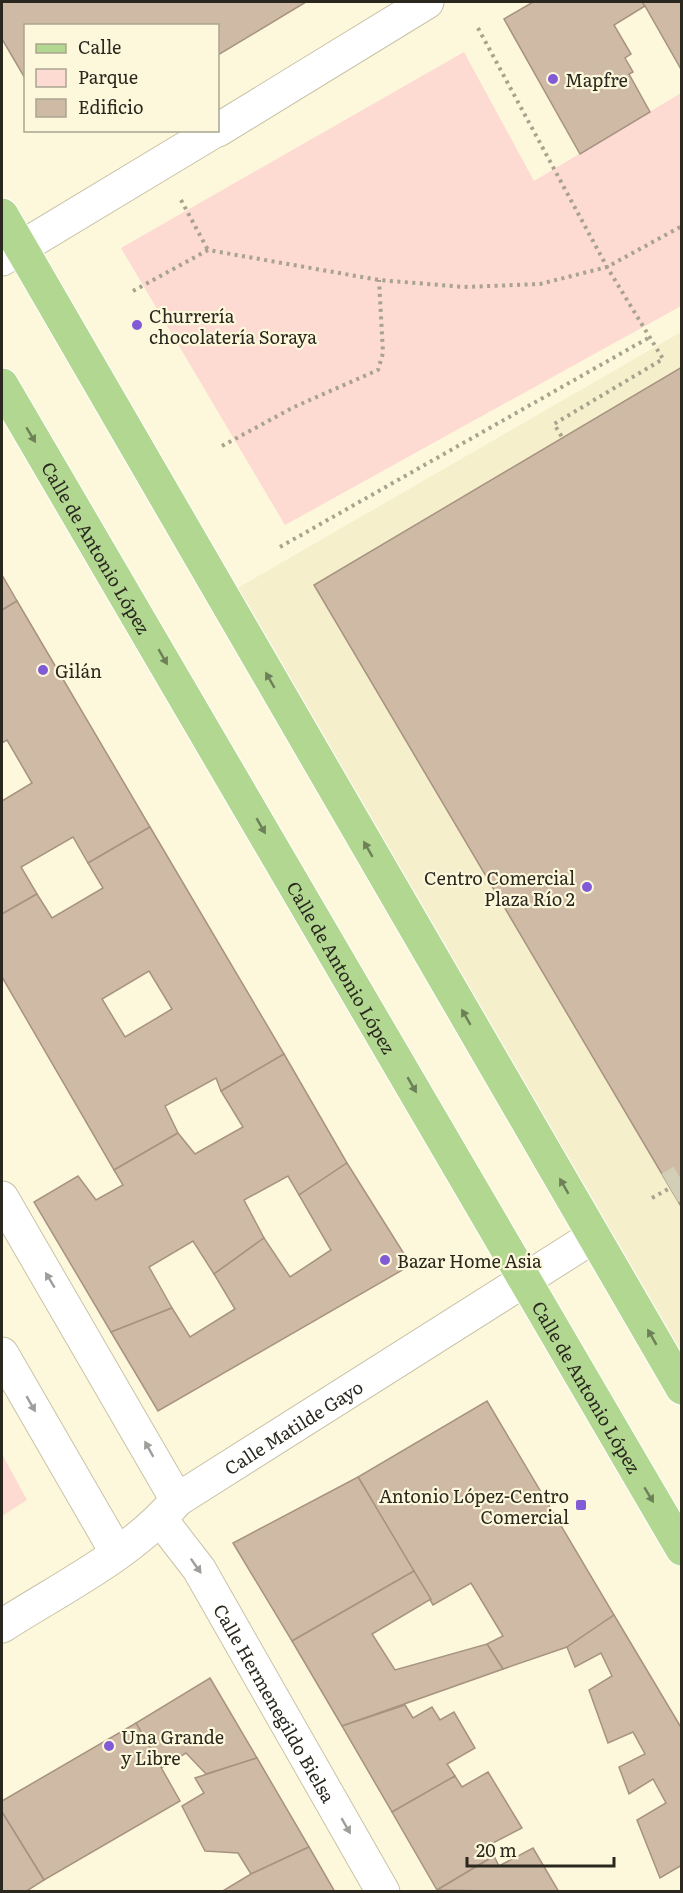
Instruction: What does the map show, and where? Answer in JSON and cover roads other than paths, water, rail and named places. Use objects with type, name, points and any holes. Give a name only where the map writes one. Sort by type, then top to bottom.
[{"type":"main road","points":[[2,215],[11,254],[594,1236],[681,1388]]},
{"type":"main road","name":"Calle de Antonio López","points":[[2,385],[681,1549]]},
{"type":"street","points":[[219,129],[427,2]]},
{"type":"street","points":[[11,254],[214,132]]},
{"type":"street","name":"Calle Hermenegildo Bielsa","points":[[2,1198],[199,1569],[384,1892]]},
{"type":"street","name":"Calle Matilde Gayo","points":[[2,1626],[117,1553],[169,1510],[594,1236]]},
{"type":"street","points":[[2,1354],[117,1553]]},
{"type":"tunnel","points":[[670,1188],[682,1181]]},
{"type":"place","name":"Mapfre","points":[[553,79]]},
{"type":"place","name":"Churrería chocolatería Soraya","points":[[137,325]]},
{"type":"place","name":"Gilán","points":[[43,670]]},
{"type":"place","name":"Centro Comercial Plaza Río 2","points":[[587,887]]},
{"type":"place","name":"Bazar Home Asia","points":[[385,1260]]},
{"type":"place","name":"Antonio López-Centro Comercial","points":[[581,1505]]},
{"type":"place","name":"Una Grande y Libre","points":[[109,1746]]}]
